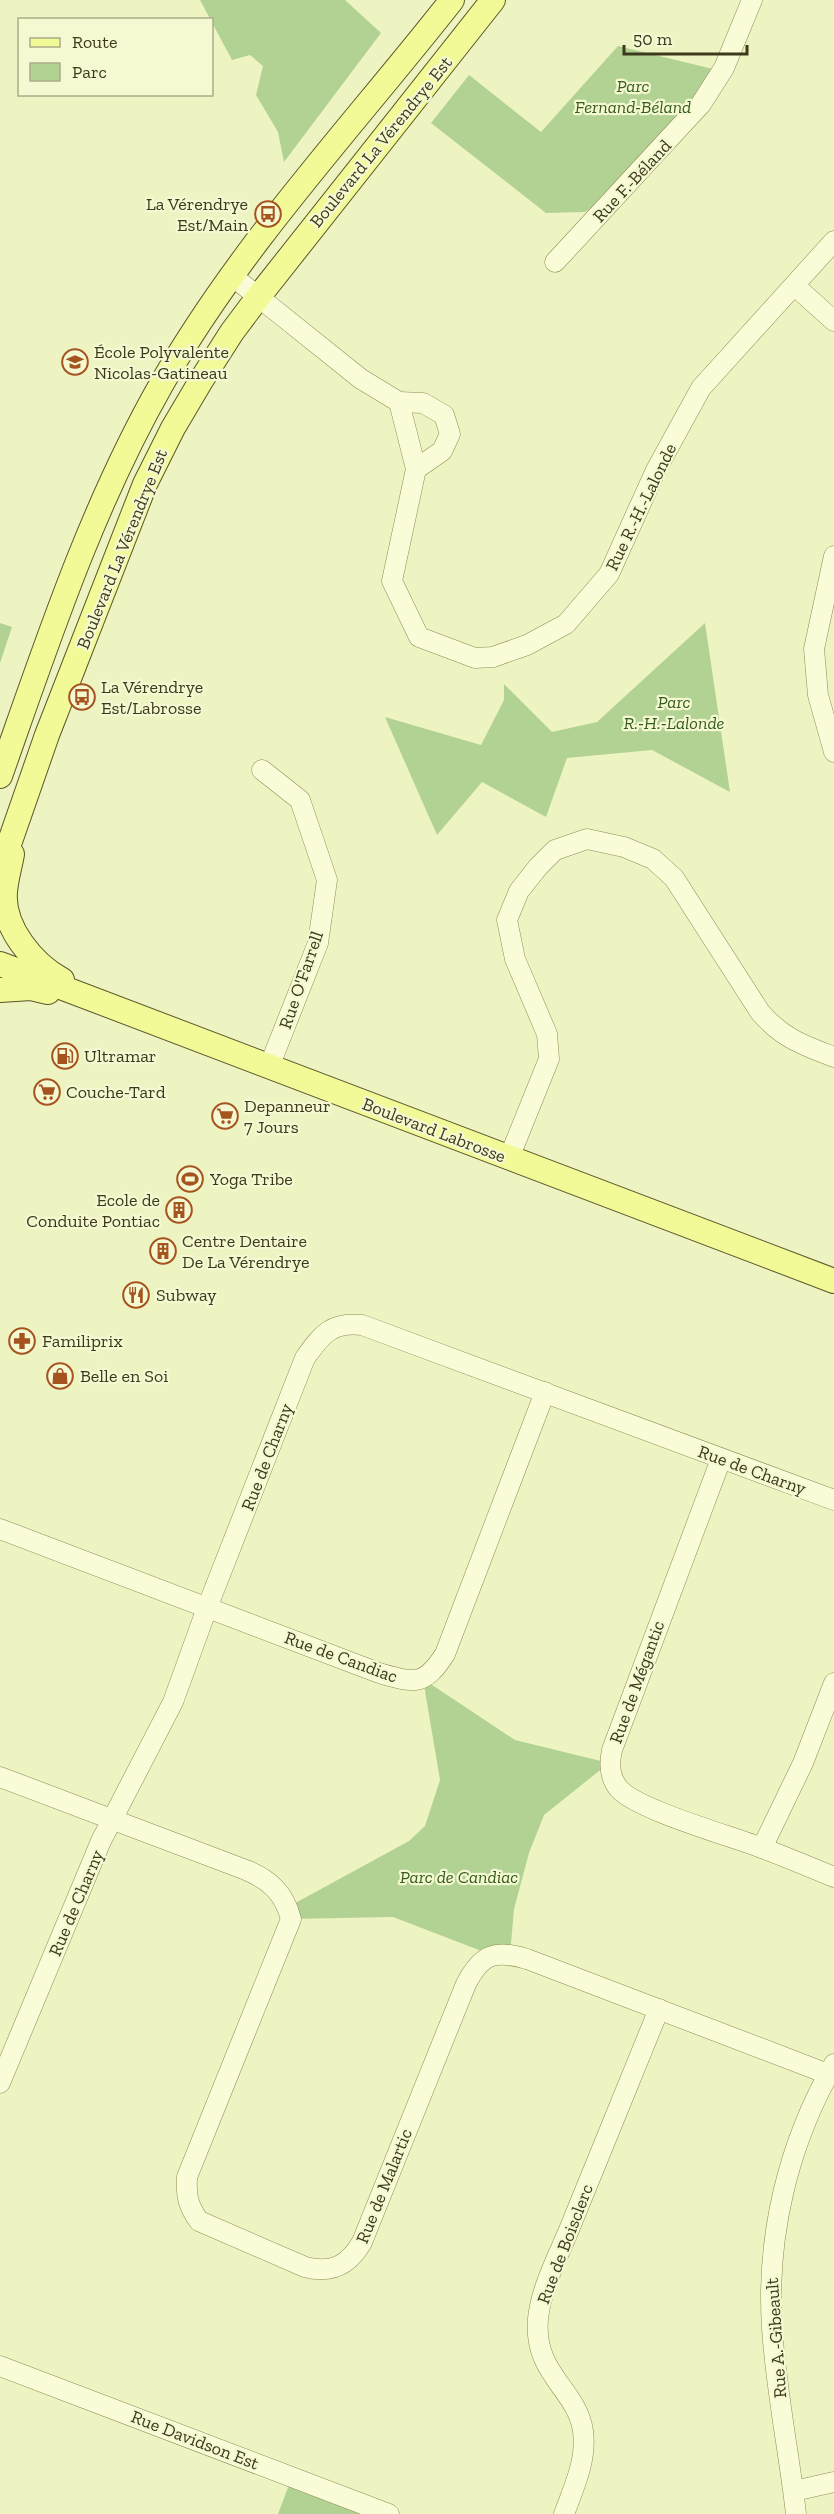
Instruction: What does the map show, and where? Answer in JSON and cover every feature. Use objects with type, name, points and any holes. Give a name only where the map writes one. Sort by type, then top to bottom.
[{"type":"main road","name":"Boulevard La Vérendrye Est","points":[[0,776],[61,605],[112,481],[162,384],[231,275],[452,0]]},
{"type":"main road","name":"Boulevard La Vérendrye Est","points":[[0,870],[19,821],[47,735],[145,484],[173,428],[232,332],[493,0]]},
{"type":"main road","points":[[19,821],[5,893],[6,911],[14,929],[34,958],[50,973],[109,1005]]},
{"type":"main road","name":"Boulevard Labrosse","points":[[0,964],[834,1281]]},
{"type":"main road","points":[[0,990],[31,988],[109,1005]]},
{"type":"street","name":"Rue F.-Béland","points":[[555,262],[701,104],[724,68],[752,0]]},
{"type":"street","name":"Rue R.-H.-Lalonde","points":[[399,402],[416,469],[392,581],[419,637],[475,658],[493,657],[526,645],[566,624],[609,574],[657,470],[701,388],[834,241]]},
{"type":"street","points":[[231,275],[361,379],[399,402],[423,403],[444,415],[450,434],[442,451],[416,469]]},
{"type":"street","points":[[795,286],[834,321]]},
{"type":"street","points":[[833,559],[814,648],[818,695],[834,752]]},
{"type":"street","name":"Rue O'Farrell","points":[[262,771],[300,800],[327,880],[318,943],[269,1067]]},
{"type":"street","points":[[508,1158],[549,1059],[548,1034],[515,959],[507,920],[519,891],[538,867],[562,846],[587,839],[604,841],[653,859],[674,878],[760,1012],[774,1028],[789,1039],[834,1057]]},
{"type":"street","name":"Rue de Charny","points":[[0,2083],[101,1842],[173,1702],[207,1608],[305,1358],[329,1329],[347,1323],[362,1325],[834,1500]]},
{"type":"street","name":"Rue de Candiac","points":[[0,1529],[379,1673],[407,1680],[423,1679],[436,1668],[445,1654],[545,1392]]},
{"type":"street","name":"Rue de Mégantic","points":[[721,1459],[619,1730],[609,1763],[612,1778],[620,1790],[630,1798],[834,1877]]},
{"type":"street","points":[[762,1848],[803,1763],[834,1683]]},
{"type":"street","name":"Rue de Malartic","points":[[0,1777],[264,1878],[278,1890],[288,1907],[291,1919],[188,2177],[186,2195],[190,2209],[199,2221],[305,2267],[330,2270],[344,2265],[354,2256],[362,2242],[466,1984],[473,1970],[492,1955],[510,1954],[658,2009],[831,2069]]},
{"type":"street","name":"Rue de Boisclerc","points":[[564,2514],[582,2465],[583,2428],[576,2409],[542,2358],[538,2319],[552,2273],[658,2009]]},
{"type":"street","name":"Rue A.-Gibeault","points":[[796,2514],[775,2358],[771,2298],[772,2252],[778,2213],[788,2175],[813,2105],[831,2069]]},
{"type":"street","name":"Rue Davidson Est","points":[[0,2366],[389,2514]]},
{"type":"street","points":[[794,2491],[834,2482]]},
{"type":"green space","points":[[200,0],[345,0],[381,33],[284,162],[278,132],[256,95],[263,66],[250,55],[232,60],[213,24],[213,18],[210,18]]},
{"type":"green space","name":"Parc Fernand-Béland","points":[[618,46],[713,69],[693,98],[600,202],[585,212],[546,213],[431,123],[469,75],[541,132]]},
{"type":"green space","points":[[0,623],[12,627],[0,663]]},
{"type":"green space","name":"Parc R.-H.-Lalonde","points":[[705,623],[730,792],[652,750],[567,758],[546,817],[482,782],[437,835],[385,717],[481,745],[504,700],[504,684],[552,732],[597,722]]},
{"type":"green space","name":"Parc de Candiac","points":[[423,1679],[515,1740],[609,1763],[544,1815],[529,1853],[514,1909],[510,1955],[492,1955],[393,1917],[291,1919],[288,1907],[409,1841],[425,1826],[440,1780]]},
{"type":"green space","points":[[292,2477],[389,2514],[278,2514]]},
{"type":"place","name":"La Vérendrye Est/Main","points":[[268,214]]},
{"type":"place","name":"École Polyvalente Nicolas-Gatineau","points":[[75,362]]},
{"type":"place","name":"La Vérendrye Est/Labrosse","points":[[82,697]]},
{"type":"place","name":"Ultramar","points":[[65,1056]]},
{"type":"place","name":"Couche-Tard","points":[[47,1092]]},
{"type":"place","name":"Depanneur 7 Jours","points":[[225,1116]]},
{"type":"place","name":"Yoga Tribe","points":[[190,1179]]},
{"type":"place","name":"Ecole de Conduite Pontiac","points":[[179,1210]]},
{"type":"place","name":"Centre Dentaire De La Vérendrye","points":[[163,1251]]},
{"type":"place","name":"Subway","points":[[136,1295]]},
{"type":"place","name":"Familiprix","points":[[22,1341]]},
{"type":"place","name":"Belle en Soi","points":[[60,1376]]}]
